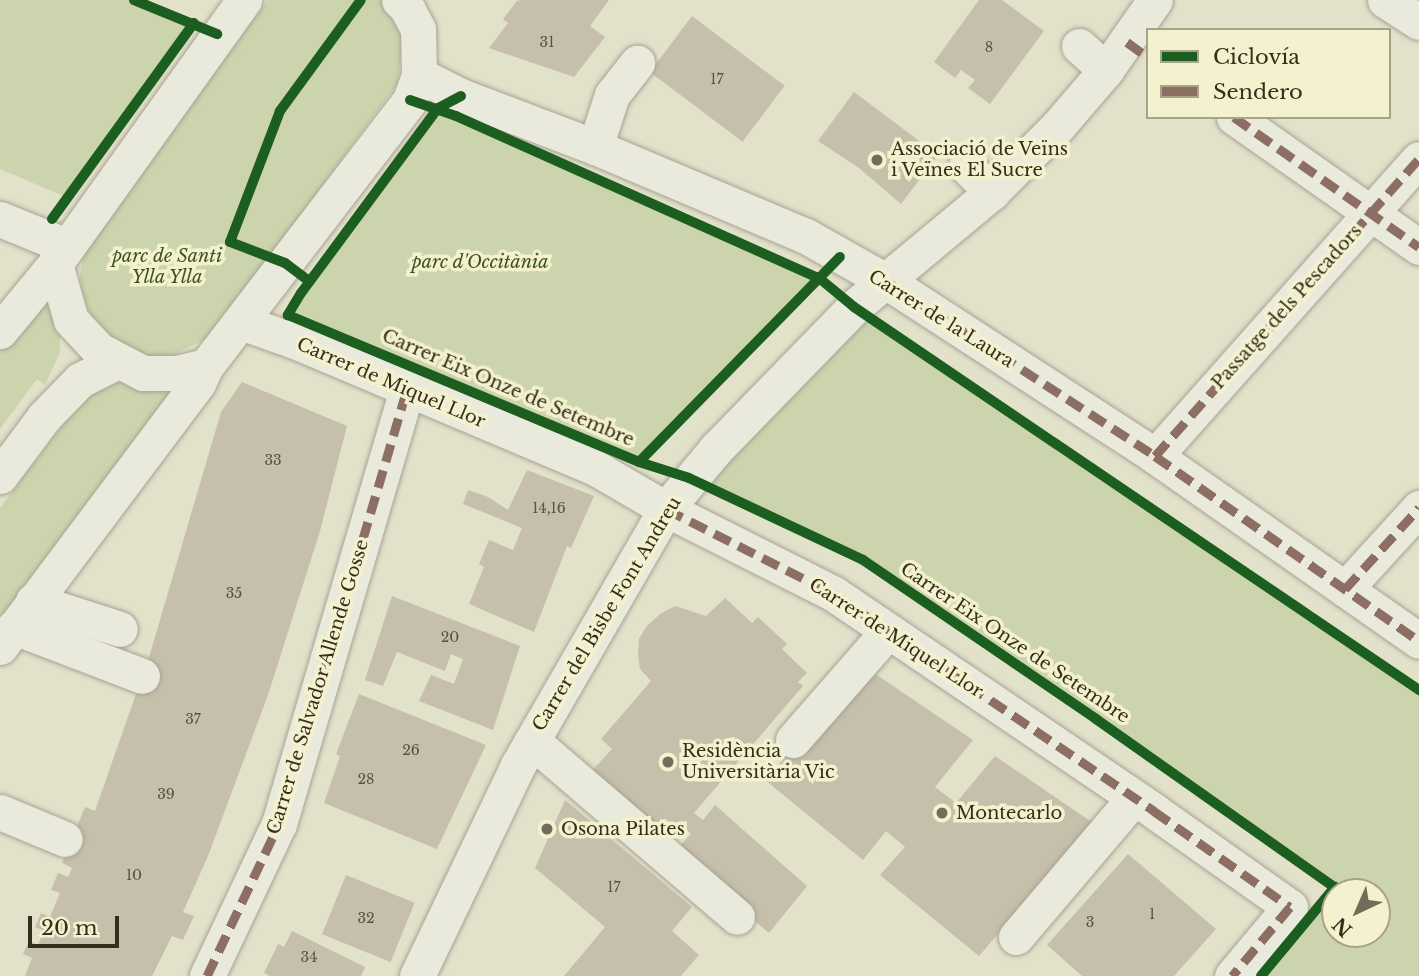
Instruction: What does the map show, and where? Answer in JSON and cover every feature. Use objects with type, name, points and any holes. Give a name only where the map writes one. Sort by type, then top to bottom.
[{"type":"street","name":"Carrer del Bisbe Font Andreu","points":[[417,976],[532,741],[666,509],[716,449],[844,316],[992,192],[1058,126],[1106,70],[1137,49],[1155,0]]},
{"type":"street","points":[[1385,0],[1419,22]]},
{"type":"street","points":[[16,625],[90,551],[198,383],[206,366],[410,100],[419,75],[418,29],[407,3]]},
{"type":"street","points":[[0,331],[13,295],[61,255],[226,5]]},
{"type":"street","points":[[1079,46],[1106,70]]},
{"type":"street","points":[[594,147],[612,95],[637,63]]},
{"type":"street","name":"Carrer de la Laura","points":[[419,75],[461,96],[594,147],[806,236],[886,281],[1155,456],[1419,641]]},
{"type":"street","points":[[1237,119],[1419,247]]},
{"type":"street","name":"Passatge dels Pescadors","points":[[1155,456],[1419,159]]},
{"type":"street","points":[[966,166],[992,192]]},
{"type":"street","points":[[0,219],[61,255]]},
{"type":"street","points":[[44,417],[72,358],[74,344],[61,255]]},
{"type":"street","points":[[71,320],[84,336],[116,362],[143,373],[176,373],[206,366]]},
{"type":"street","name":"Carrer de Miquel Llor","points":[[241,322],[597,469],[666,509],[834,594],[1144,804],[1290,908],[1231,976]]},
{"type":"street","points":[[0,476],[44,417],[80,380],[116,362]]},
{"type":"street","name":"Carrer de Salvador Allende Gosse","points":[[207,976],[279,824],[407,390]]},
{"type":"street","points":[[1345,589],[1419,508]]},
{"type":"street","points":[[16,625],[120,629]]},
{"type":"street","points":[[16,625],[142,676]]},
{"type":"street","points":[[793,740],[888,631]]},
{"type":"street","points":[[532,741],[737,918]]},
{"type":"street","points":[[1083,895],[1144,804]]},
{"type":"street","points":[[1016,937],[1144,804]]},
{"type":"street","points":[[0,812],[65,839]]},
{"type":"green space","points":[[0,0],[134,0],[194,23],[66,197],[0,169]]},
{"type":"green space","name":"parc de Santi Ylla Ylla","points":[[268,0],[382,0],[389,7],[403,42],[397,84],[210,337],[172,355],[155,357],[131,351],[110,339],[93,320],[82,295],[80,276],[85,246]]},
{"type":"green space","name":"parc d'Occitània","points":[[438,108],[819,278],[639,462],[288,315],[301,293]]},
{"type":"green space","points":[[49,283],[60,334],[60,352],[45,385],[37,379],[0,429],[0,347]]},
{"type":"green space","points":[[854,307],[1419,690],[1419,976],[1261,976],[1321,904],[1321,948],[1391,948],[1391,878],[1322,878],[863,560],[689,478]]},
{"type":"green space","points":[[114,382],[185,386],[0,635],[0,508],[83,398]]},
{"type":"building","points":[[609,0],[590,26],[605,37],[574,77],[489,48],[508,23],[503,19],[517,1]]},
{"type":"building","points":[[979,0],[1002,0],[1044,31],[990,104],[968,88],[975,80],[961,70],[955,78],[934,62]]},
{"type":"building","points":[[692,16],[785,86],[743,142],[650,72]]},
{"type":"building","points":[[854,92],[938,155],[901,204],[859,168],[818,141]]},
{"type":"building","points":[[242,382],[347,426],[320,531],[268,695],[208,856],[183,912],[194,916],[183,940],[172,936],[152,976],[25,976],[32,958],[23,954],[29,941],[38,945],[44,931],[35,927],[41,913],[50,917],[60,893],[51,890],[58,873],[68,877],[72,868],[62,863],[85,807],[95,811],[150,654],[221,412]]},
{"type":"building","points":[[527,470],[594,496],[571,548],[567,546],[534,632],[469,604],[484,567],[479,564],[489,540],[513,550],[522,528],[463,504],[468,490],[488,497],[508,510]]},
{"type":"building","points":[[392,596],[520,646],[493,730],[419,701],[431,675],[454,684],[463,659],[451,654],[445,671],[397,652],[383,686],[365,680]]},
{"type":"building","name":"Residència Universitària Vic","points":[[725,598],[752,623],[758,617],[787,644],[782,649],[807,673],[798,682],[803,686],[694,813],[703,820],[715,805],[807,886],[769,933],[674,852],[691,834],[683,826],[666,845],[587,776],[612,749],[601,739],[651,681],[640,669],[638,654],[639,639],[646,627],[660,614],[675,606],[706,616]]},
{"type":"building","name":"Montecarlo","points":[[865,667],[973,740],[935,787],[956,803],[995,756],[1093,823],[979,956],[880,875],[905,847],[886,831],[863,860],[765,780]]},
{"type":"building","points":[[359,694],[486,745],[437,849],[324,803],[340,756],[336,754]]},
{"type":"building","points":[[565,800],[692,907],[672,931],[699,955],[681,976],[564,976],[605,927],[535,868]]},
{"type":"building","points":[[1128,854],[1216,929],[1174,976],[1082,976],[1047,945]]},
{"type":"building","points":[[346,875],[415,903],[391,962],[322,934]]},
{"type":"building","points":[[292,931],[365,967],[361,976],[270,976],[264,973],[278,944],[284,947]]},
{"type":"marked path","points":[[1127,42],[1146,56]]},
{"type":"marked path","points":[[1237,119],[1419,247]]},
{"type":"marked path","points":[[1155,456],[1419,159]]},
{"type":"marked path","points":[[886,281],[1155,456],[1419,641]]},
{"type":"marked path","points":[[207,976],[279,824],[407,390]]},
{"type":"marked path","points":[[1345,589],[1419,508]]},
{"type":"marked path","points":[[666,509],[834,594],[1154,811],[1290,907],[1232,976]]},
{"type":"cycle path","points":[[134,0],[217,34]]},
{"type":"cycle path","points":[[309,281],[285,263],[230,242],[280,111],[361,0]]},
{"type":"cycle path","points":[[52,219],[194,23]]},
{"type":"cycle path","name":"Carrer Eix Onze de Setembre","points":[[461,96],[438,108],[301,293],[288,315],[639,462],[689,478],[863,560],[1096,719],[1321,878]]},
{"type":"cycle path","points":[[410,100],[456,116],[819,278],[854,307],[1419,690]]},
{"type":"cycle path","points":[[639,462],[840,257]]},
{"type":"cycle path","points":[[1261,976],[1321,904]]},
{"type":"place","name":"Associació de Veïns i Veïnes El Sucre","points":[[877,160]]},
{"type":"place","name":"Residència Universitària Vic","points":[[668,762]]},
{"type":"place","name":"Montecarlo","points":[[942,813]]},
{"type":"place","name":"Osona Pilates","points":[[547,829]]}]
